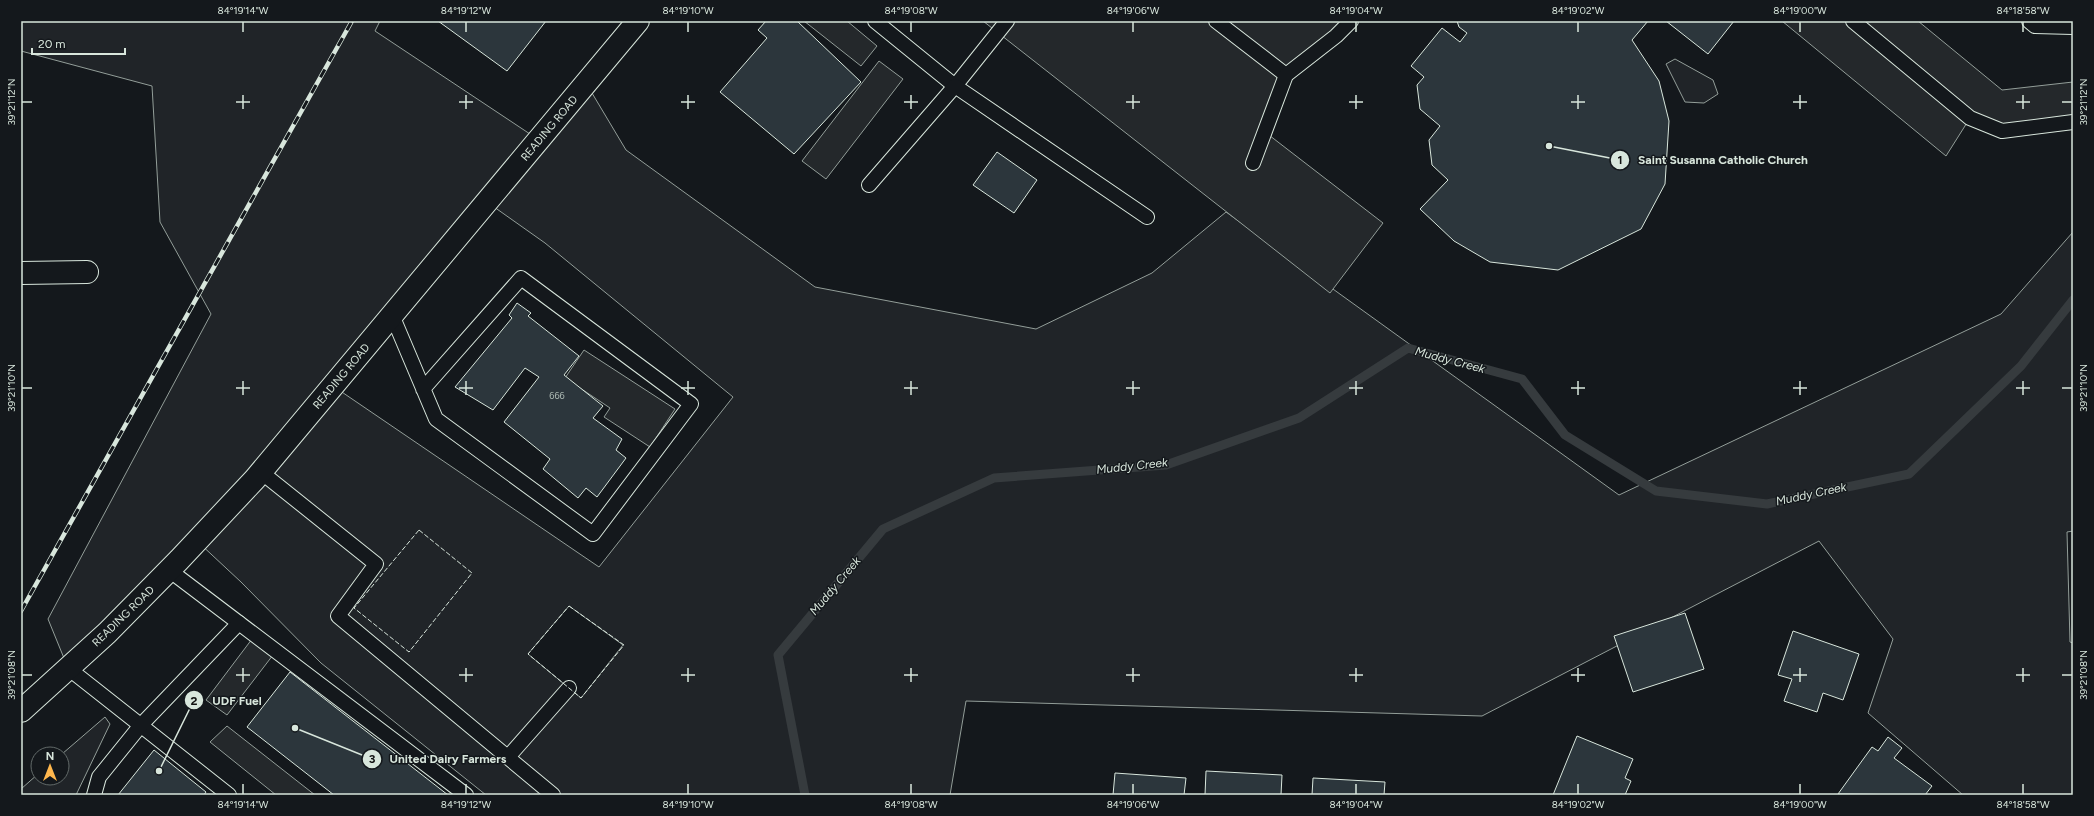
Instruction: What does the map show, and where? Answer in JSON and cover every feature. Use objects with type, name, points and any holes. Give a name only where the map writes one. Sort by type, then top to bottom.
[{"type":"main road","name":"READING ROAD","points":[[21,711],[107,632],[170,570],[261,472],[638,21]]},
{"type":"main road","points":[[21,273],[87,272]]},
{"type":"lane","points":[[875,21],[955,86],[1147,217]]},
{"type":"lane","points":[[869,185],[955,86],[1007,21]]},
{"type":"lane","points":[[1216,21],[1286,74]]},
{"type":"lane","points":[[1252,163],[1286,74],[1336,36],[1351,21]]},
{"type":"lane","points":[[1853,21],[1970,118],[2002,131],[2073,122]]},
{"type":"lane","points":[[2029,21],[2034,26],[2073,27]]},
{"type":"lane","points":[[392,315],[423,389],[436,418],[593,534],[691,404],[521,278],[423,389]]},
{"type":"lane","points":[[261,472],[376,564],[338,616],[553,795]]},
{"type":"lane","points":[[170,570],[466,795]]},
{"type":"lane","points":[[94,795],[99,777],[141,725],[239,623]]},
{"type":"lane","points":[[68,668],[224,793]]},
{"type":"lane","points":[[508,757],[569,688]]},
{"type":"shaded area","points":[[21,21],[380,21],[375,31],[539,140],[586,83],[626,150],[815,287],[1036,329],[1152,273],[1226,212],[1619,495],[2001,314],[2073,232],[2073,531],[2067,532],[2070,642],[2073,643],[2073,795],[1963,795],[1868,713],[1893,639],[1819,541],[1482,716],[966,701],[950,795],[486,795],[321,663],[241,582],[197,541],[68,668],[48,619],[211,314],[160,222],[152,86],[21,51]],"holes":[[[487,202],[545,243],[733,397],[599,567],[333,386]],[[569,606],[623,645],[581,698],[528,654]]]},
{"type":"shaded area","points":[[804,21],[847,21],[877,46],[861,66]]},
{"type":"shaded area","points":[[983,21],[1351,21],[1286,75],[1265,132],[1383,223],[1330,293]]},
{"type":"shaded area","points":[[1782,21],[1918,21],[2002,90],[2073,82],[2073,122],[2002,131],[1970,118],[1946,156]]},
{"type":"shaded area","points":[[1675,59],[1713,80],[1718,94],[1704,103],[1685,102],[1666,64]]},
{"type":"shaded area","points":[[879,61],[903,79],[826,179],[802,161]]},
{"type":"shaded area","points":[[584,350],[675,409],[650,447],[604,417],[610,408],[565,378]]},
{"type":"shaded area","points":[[252,639],[273,655],[227,715],[206,700]]},
{"type":"shaded area","points":[[105,717],[110,724],[76,795],[21,795],[21,789],[30,781],[30,786],[70,786],[70,747]]},
{"type":"shaded area","points":[[227,726],[315,795],[276,795],[210,742]]},
{"type":"building","points":[[438,21],[546,21],[507,71]]},
{"type":"building","points":[[766,21],[797,21],[861,82],[794,154],[720,92],[767,38],[758,30]]},
{"type":"building","points":[[1457,21],[1648,21],[1632,40],[1659,81],[1669,121],[1665,184],[1641,229],[1558,270],[1490,262],[1454,241],[1420,209],[1448,180],[1432,165],[1429,140],[1440,126],[1420,109],[1417,85],[1424,77],[1411,66],[1442,28],[1460,42],[1467,33],[1459,27]]},
{"type":"building","points":[[1666,21],[1734,21],[1708,54]]},
{"type":"building","points":[[997,152],[1037,180],[1014,213],[973,185]]},
{"type":"building","points":[[517,303],[531,313],[528,316],[579,356],[564,375],[603,406],[593,418],[622,439],[616,450],[626,458],[597,497],[586,488],[578,498],[543,469],[550,459],[504,422],[539,377],[525,368],[493,410],[455,387],[512,318],[509,315]]},
{"type":"building","points":[[1685,613],[1704,669],[1633,692],[1614,636]]},
{"type":"building","points":[[1793,631],[1859,654],[1843,700],[1823,693],[1817,712],[1784,701],[1792,679],[1778,675]]},
{"type":"building","points":[[290,672],[448,795],[334,795],[247,727]]},
{"type":"building","points":[[1577,736],[1633,759],[1625,778],[1631,781],[1625,795],[1553,795]]},
{"type":"building","points":[[1888,737],[1902,748],[1894,758],[1932,786],[1925,795],[1838,794],[1872,747],[1878,751]]},
{"type":"building","points":[[154,750],[206,792],[204,795],[118,795]]},
{"type":"building","points":[[1206,771],[1282,775],[1281,795],[1205,795]]},
{"type":"building","points":[[1115,773],[1186,778],[1184,795],[1113,795]]},
{"type":"building","points":[[1313,778],[1385,782],[1384,795],[1312,795]]},
{"type":"waterway","name":"Muddy Creek","points":[[805,795],[778,655],[883,529],[994,478],[1166,465],[1299,418],[1408,348],[1522,379],[1565,435],[1656,491],[1767,504],[1909,474],[2021,366],[2073,300]]},
{"type":"railway","points":[[21,611],[352,21]]},
{"type":"fence","points":[[419,530],[472,573],[409,652],[354,608],[419,530]]},
{"type":"fence","points":[[569,606],[624,645],[581,698],[528,654],[569,606]]},
{"type":"place","name":"Saint Susanna Catholic Church","points":[[1549,146]]},
{"type":"place","name":"United Dairy Farmers","points":[[295,728]]},
{"type":"place","name":"UDF Fuel","points":[[159,771]]}]
